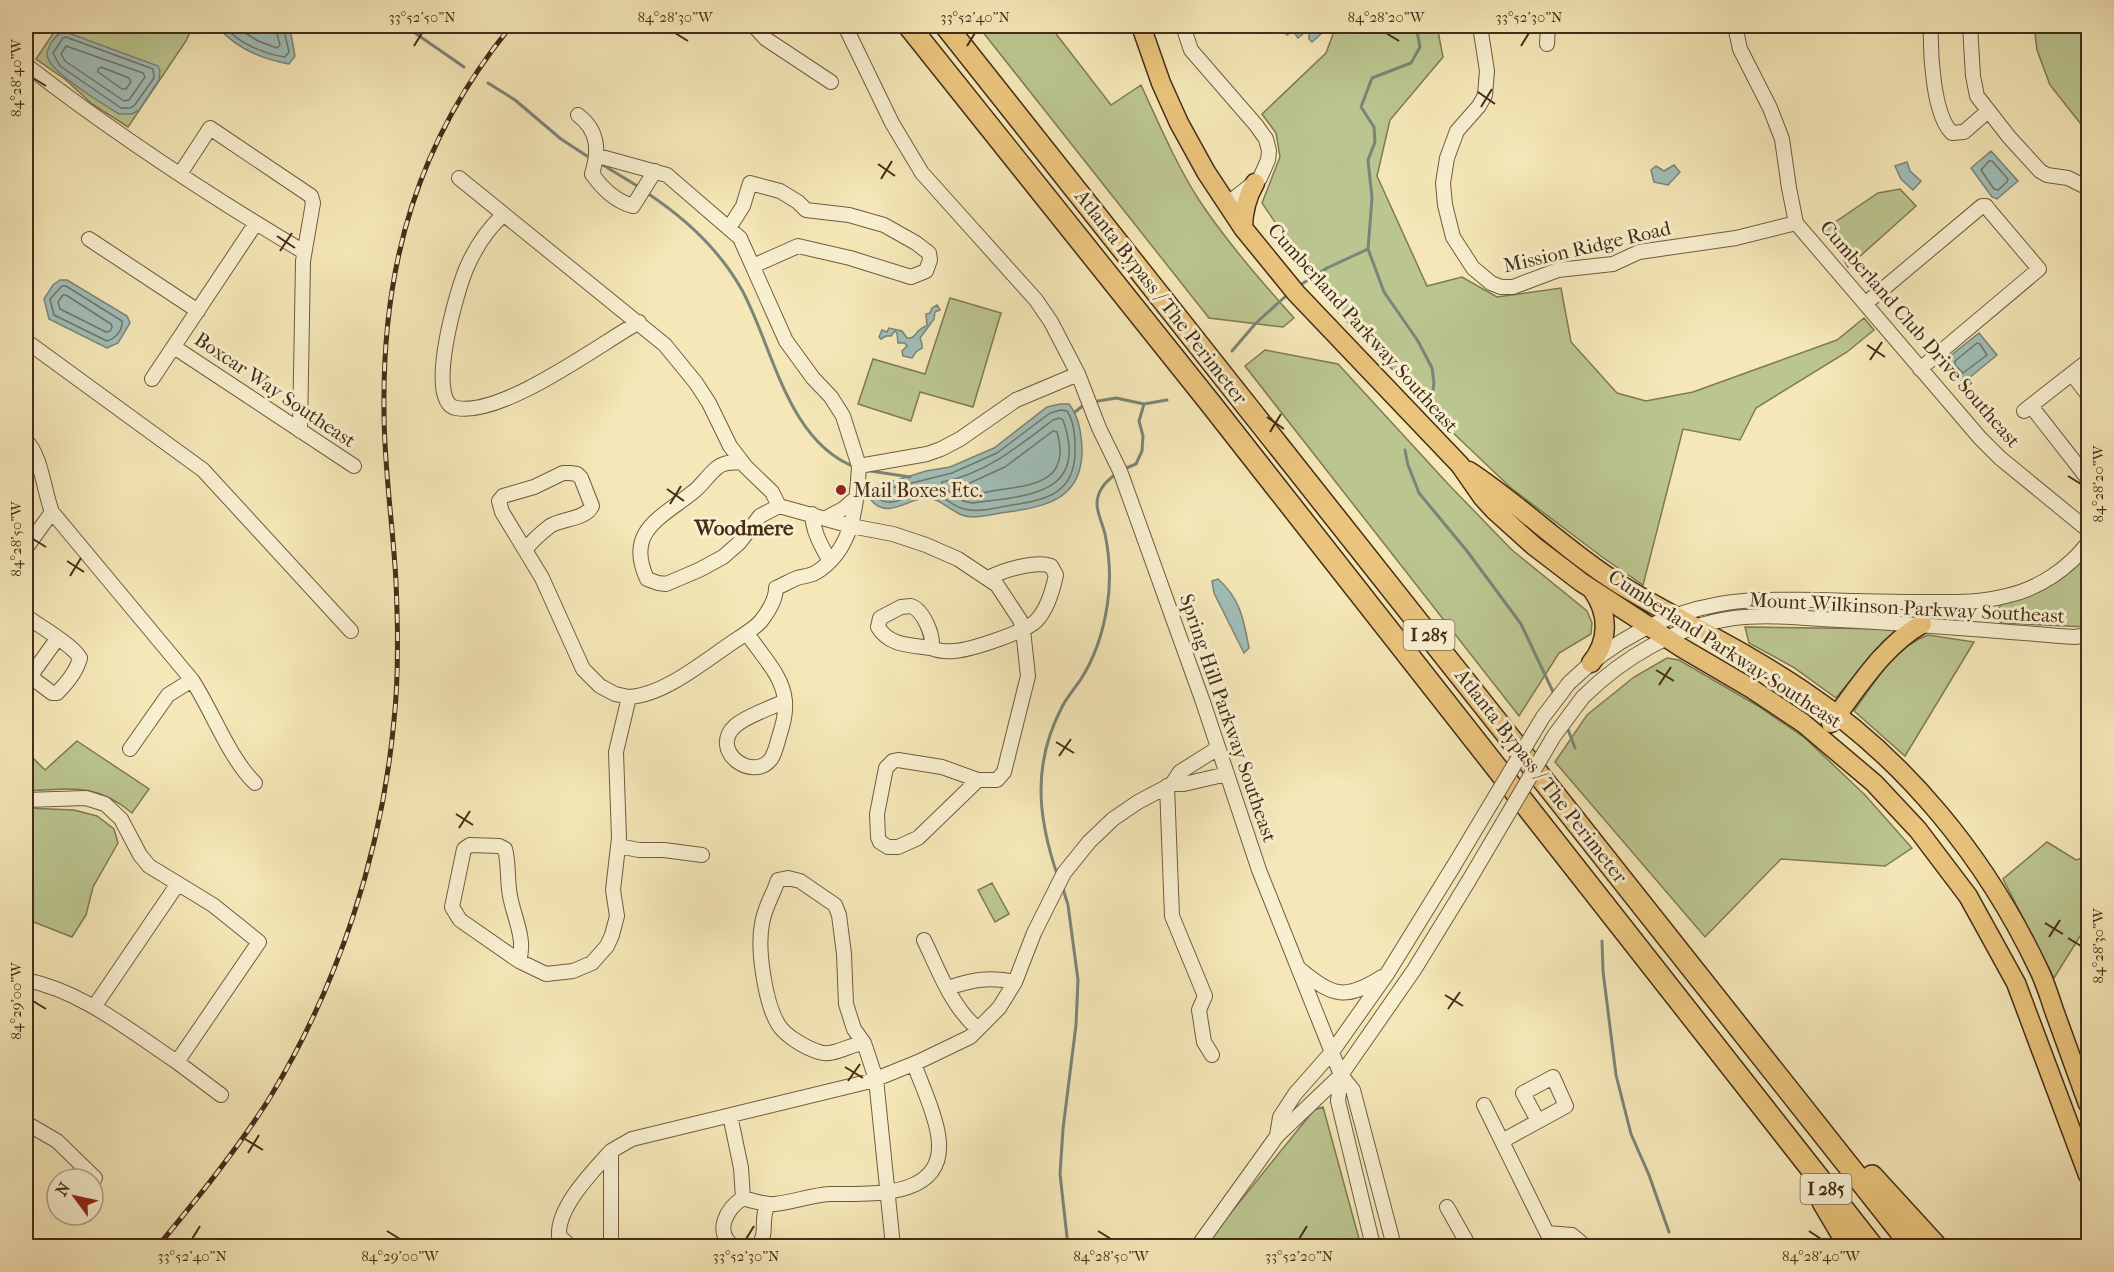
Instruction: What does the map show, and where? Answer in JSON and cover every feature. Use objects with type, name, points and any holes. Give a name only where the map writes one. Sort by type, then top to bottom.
[{"type":"highway","name":"Atlanta Bypass / The Perimeter","points":[[909,26],[1218,414],[1872,1246]]},
{"type":"highway","name":"Atlanta Bypass / The Perimeter","points":[[946,26],[1912,1246]]},
{"type":"highway","points":[[1764,1058],[1936,1246]]},
{"type":"highway","points":[[1781,1131],[1849,1246]]},
{"type":"main road","name":"Cumberland Parkway Southeast","points":[[1141,26],[1174,113],[1195,154],[1243,228],[1296,293],[1460,465],[1483,498],[1507,522],[1552,560],[1592,590],[1752,689],[1820,736],[1874,783],[1918,830],[1968,896],[2016,983],[2088,1175]]},
{"type":"main road","points":[[1243,228],[1245,207],[1255,183]]},
{"type":"main road","name":"Cumberland Parkway Southeast","points":[[1460,465],[1493,487],[1552,535],[1617,583],[1784,678],[1837,715],[1868,740],[1916,787],[1967,848],[2010,915],[2040,972],[2088,1104]]},
{"type":"main road","points":[[1591,663],[1603,644],[1605,626],[1602,607],[1592,590]]},
{"type":"main road","points":[[1820,736],[1887,652],[1906,634],[1922,624]]},
{"type":"street","points":[[754,26],[766,39],[831,82]]},
{"type":"street","name":"Spring Hill Parkway Southeast","points":[[845,26],[892,123],[922,173],[1036,300],[1051,322],[1078,374],[1099,428],[1120,471],[1259,870],[1341,1075],[1353,1090],[1394,1246]]},
{"type":"street","points":[[1183,26],[1191,50],[1266,140],[1269,151],[1263,173],[1255,183],[1227,204]]},
{"type":"street","name":"Mission Ridge Road","points":[[1480,26],[1488,82],[1485,95],[1479,106],[1457,131],[1447,158],[1443,183],[1445,205],[1453,237],[1473,268],[1491,283],[1501,287],[1512,286],[1558,270],[1613,264],[1639,252],[1737,238],[1796,223]]},
{"type":"street","points":[[1547,44],[1548,26]]},
{"type":"street","name":"Cumberland Club Drive Southeast","points":[[1735,26],[1740,49],[1770,108],[1782,139],[1796,223],[1993,451],[2088,530]]},
{"type":"street","points":[[1930,26],[1938,108],[1946,127],[1952,133],[1964,132],[1988,111]]},
{"type":"street","points":[[1970,26],[1977,96],[2040,171],[2047,175],[2068,178],[2088,188]]},
{"type":"street","points":[[26,65],[122,136],[304,252]]},
{"type":"street","points":[[578,115],[592,129],[598,156],[592,174],[603,189],[624,203],[633,206],[655,171]]},
{"type":"street","points":[[180,174],[210,128],[311,196],[313,203],[304,252],[300,431]]},
{"type":"street","points":[[525,550],[551,525],[583,515],[591,510],[592,506],[581,478],[577,474],[563,473],[534,487],[503,496],[499,501],[502,512],[550,595],[583,669],[600,686],[615,694],[628,697],[672,682],[760,622],[774,601],[776,588],[815,573],[845,541],[851,526],[857,497],[859,466],[851,435],[843,416],[831,397],[813,378],[786,341],[740,238],[668,175],[598,156]]},
{"type":"street","points":[[459,178],[665,345],[709,403],[730,446],[742,462],[772,492],[779,506]]},
{"type":"street","points":[[729,228],[743,206],[750,183],[780,191],[806,210],[849,215],[884,225],[916,243],[929,253],[930,260],[926,271],[911,277],[850,258],[798,246],[753,266]]},
{"type":"street","points":[[1865,303],[1982,206],[1986,206],[2039,269],[1920,369]]},
{"type":"street","points":[[503,215],[478,244],[458,292],[443,363],[443,388],[445,397],[451,406],[478,408],[518,394],[639,322]]},
{"type":"street","points":[[152,379],[256,223]]},
{"type":"street","points":[[89,239],[198,311]]},
{"type":"street","points":[[26,341],[203,470],[351,631]]},
{"type":"street","name":"Boxcar Way Southeast","points":[[174,347],[354,466]]},
{"type":"street","points":[[2088,360],[2028,409],[2088,479]]},
{"type":"street","points":[[859,466],[927,454],[941,449],[960,439],[1016,400],[1078,374]]},
{"type":"street","points":[[2072,374],[2088,395]]},
{"type":"street","points":[[26,441],[34,452],[52,512],[192,680],[211,710],[232,751],[247,775],[255,783]]},
{"type":"street","points":[[742,462],[723,464],[718,467],[701,487],[651,524],[642,540],[639,553],[647,579],[666,584],[707,566],[732,550],[760,516],[779,506],[851,526],[893,534],[958,559],[997,585],[1020,620],[1023,630],[1028,676],[1005,771],[997,780],[978,780],[942,767],[911,761],[892,761],[886,768],[877,814],[880,842],[888,847],[898,847],[918,838],[978,780]]},
{"type":"street","points":[[829,560],[817,538],[813,524],[819,516],[843,510],[857,497]]},
{"type":"street","points":[[26,548],[52,512]]},
{"type":"street","name":"Mount Wilkinson Parkway Southeast","points":[[1277,1136],[1280,1117],[1332,1052],[1387,974],[1543,717],[1569,682],[1591,663],[1647,626],[1672,616],[1719,604],[1744,601],[1953,602],[1990,599],[2024,591],[2046,580],[2073,560],[2088,543]]},
{"type":"street","points":[[932,648],[944,652],[956,651],[1023,630],[1036,621],[1045,606],[1054,581],[1054,570],[1045,564],[1008,571],[988,578]]},
{"type":"street","points":[[26,616],[57,639]]},
{"type":"street","name":"Mount Wilkinson Parkway Southeast","points":[[1277,1136],[1341,1075],[1414,970],[1554,736],[1583,697],[1621,664],[1653,645],[1693,628],[1734,618],[1759,616],[1922,624],[1986,631],[2088,636]]},
{"type":"street","points":[[747,633],[770,663],[785,694],[785,700],[785,717],[772,757],[762,765],[738,764],[730,754],[727,742],[731,730],[743,720],[785,700]]},
{"type":"street","points":[[130,749],[168,694],[192,680]]},
{"type":"street","points":[[519,961],[520,937],[510,896],[505,849],[499,846],[466,847],[464,849],[452,907],[460,920],[519,961],[550,974],[585,968],[599,957],[612,935],[616,916],[613,890],[618,846],[616,752],[628,697]]},
{"type":"street","points":[[570,1246],[559,1236],[565,1212],[584,1180],[611,1151],[632,1139],[876,1079],[914,1064],[970,1037],[999,1008],[1014,982],[1034,933],[1064,873],[1089,842],[1113,819],[1170,785],[1180,772],[1218,748]]},
{"type":"street","points":[[1170,785],[1227,774]]},
{"type":"street","points":[[1170,785],[1172,916],[1205,996],[1199,1010],[1203,1042],[1212,1055]]},
{"type":"street","points":[[26,800],[86,798],[105,804],[121,819],[148,866],[213,904],[259,942],[177,1062]]},
{"type":"street","points":[[618,846],[702,855]]},
{"type":"street","points":[[864,1043],[829,1053],[821,1053],[799,1042],[777,1023],[768,995],[760,938],[766,908],[778,880],[788,878],[800,881],[835,905],[839,915],[846,973],[844,990],[846,1004],[854,1029],[864,1043],[876,1079],[893,1246]]},
{"type":"street","points":[[94,1007],[177,885]]},
{"type":"street","points":[[924,940],[957,1007],[978,1029]]},
{"type":"street","points":[[1299,968],[1324,987],[1347,993],[1369,986],[1387,974]]},
{"type":"street","points":[[948,988],[971,980],[986,978],[1014,982]]},
{"type":"street","points":[[26,980],[60,991],[94,1007],[177,1062],[221,1095]]},
{"type":"street","points":[[743,1198],[769,1204],[817,1195],[867,1194],[899,1190],[920,1182],[934,1169],[939,1152],[935,1122],[914,1064]]},
{"type":"street","name":"Spring Hill Parkway Southeast","points":[[1341,1075],[1338,1101],[1373,1246]]},
{"type":"street","points":[[1484,1105],[1547,1233],[1572,1235],[1585,1246]]},
{"type":"street","points":[[730,1115],[741,1168],[743,1198]]},
{"type":"street","points":[[1502,1142],[1538,1121]]},
{"type":"street","points":[[26,1123],[57,1142],[83,1167]]},
{"type":"street","points":[[1198,1246],[1277,1136]]},
{"type":"street","points":[[611,1151],[611,1246]]},
{"type":"street","points":[[733,1246],[723,1234],[724,1222],[734,1206],[743,1198]]},
{"type":"street","points":[[758,1246],[764,1237],[764,1211],[769,1204]]},
{"type":"street","points":[[1447,1207],[1469,1246]]},
{"type":"green space","points":[[58,26],[193,26],[186,41],[128,127],[92,104],[66,80],[36,59]]},
{"type":"green space","points":[[978,26],[1050,26],[1111,105],[1141,85],[1175,158],[1199,200],[1244,260],[1294,318],[1283,327],[1209,318]]},
{"type":"green space","points":[[1336,26],[1437,26],[1443,57],[1390,120],[1377,176],[1427,286],[1462,277],[1497,297],[1561,288],[1571,342],[1617,393],[1646,401],[1693,392],[1837,340],[1864,318],[1874,330],[1847,352],[1756,408],[1740,440],[1683,429],[1643,585],[1511,488],[1448,428],[1332,306],[1262,203],[1280,157],[1276,133],[1262,114],[1326,53]]},
{"type":"green space","points":[[2034,26],[2088,26],[2088,133],[2050,85],[2037,50]]},
{"type":"green space","points":[[1900,189],[1916,206],[1848,267],[1825,229],[1878,193]]},
{"type":"green space","points":[[950,298],[1001,313],[973,407],[920,392],[911,421],[858,404],[873,359],[925,374]]},
{"type":"green space","points":[[1265,350],[1338,364],[1512,550],[1587,611],[1592,623],[1591,634],[1559,653],[1519,716],[1245,366]]},
{"type":"green space","points":[[2088,555],[2088,627],[2001,623],[1997,618],[2001,605],[2026,597],[2053,584],[2068,574]]},
{"type":"green space","points":[[1745,627],[1893,629],[1895,634],[1877,648],[1836,698],[1793,667],[1749,643]]},
{"type":"green space","points":[[1928,635],[1974,642],[1905,756],[1854,711],[1895,657],[1905,648]]},
{"type":"green space","points":[[1667,658],[1679,660],[1758,706],[1805,738],[1865,795],[1912,848],[1885,866],[1781,859],[1705,937],[1555,762],[1587,715],[1634,677]]},
{"type":"green space","points":[[77,741],[149,789],[132,813],[119,803],[94,792],[69,789],[26,791],[26,751],[45,770]]},
{"type":"green space","points":[[26,808],[74,810],[97,816],[114,829],[118,843],[93,887],[86,915],[72,937],[26,919]]},
{"type":"green space","points":[[2047,842],[2076,860],[2088,856],[2088,938],[2082,933],[2054,978],[2003,879]]},
{"type":"green space","points":[[992,883],[1009,914],[995,922],[978,890]]},
{"type":"green space","points":[[1323,1107],[1361,1246],[1204,1246],[1314,1110]]},
{"type":"water","points":[[217,26],[287,26],[291,34],[295,56],[289,64],[259,56],[232,41]]},
{"type":"water","points":[[1285,26],[1314,26],[1321,34],[1312,42],[1309,34],[1302,27],[1300,29],[1304,33],[1298,38],[1293,31],[1287,35],[1282,28]]},
{"type":"water","points":[[63,31],[158,66],[159,80],[139,110],[132,114],[119,114],[80,89],[52,65],[47,55],[49,47]]},
{"type":"water","points":[[1991,151],[2018,181],[1997,199],[1992,197],[1971,168]]},
{"type":"water","points":[[1907,162],[1910,171],[1921,181],[1913,190],[1901,179],[1895,166]]},
{"type":"water","points":[[1674,165],[1680,172],[1668,185],[1654,182],[1651,170],[1656,166],[1664,171]]},
{"type":"water","points":[[60,280],[67,280],[127,316],[130,323],[118,343],[107,348],[49,319],[44,299],[53,285]]},
{"type":"water","points":[[937,305],[940,310],[935,312],[934,319],[920,338],[922,348],[912,358],[903,356],[902,351],[907,346],[905,343],[898,343],[895,331],[891,336],[881,339],[879,337],[882,330],[887,332],[889,328],[902,331],[907,338],[914,336],[927,325],[926,314]]},
{"type":"water","points":[[1979,333],[1997,355],[1963,383],[1948,366],[1949,357]]},
{"type":"water","points":[[1069,404],[1077,419],[1082,442],[1081,465],[1077,478],[1070,488],[1050,502],[1023,510],[972,517],[960,514],[932,499],[919,499],[890,508],[877,506],[871,500],[871,493],[878,486],[926,471],[950,467],[994,448],[1047,407]]},
{"type":"water","points":[[1218,579],[1231,594],[1240,610],[1249,648],[1244,653],[1214,593],[1212,581]]},
{"type":"waterway","points":[[400,26],[415,33],[464,67]]},
{"type":"waterway","points":[[1416,26],[1420,47],[1411,63],[1372,78],[1361,107],[1374,127],[1375,142],[1368,160],[1372,198],[1368,249],[1384,292],[1418,341],[1432,368],[1434,383],[1432,397]]},
{"type":"waterway","points":[[488,83],[515,100],[561,139],[590,158]]},
{"type":"waterway","points":[[598,162],[639,187]]},
{"type":"waterway","points":[[647,193],[688,224],[723,261],[742,290],[773,364],[798,415],[813,436],[832,454],[855,467]]},
{"type":"waterway","points":[[1297,287],[1327,268],[1368,249]]},
{"type":"waterway","points":[[1232,351],[1256,323],[1287,295]]},
{"type":"waterway","points":[[1092,402],[1116,398],[1144,404],[1167,400]]},
{"type":"waterway","points":[[1075,412],[1085,404]]},
{"type":"waterway","points":[[1124,469],[1136,464],[1142,451],[1143,436],[1139,421],[1144,404]]},
{"type":"waterway","points":[[1405,450],[1419,493],[1467,551],[1521,624],[1555,696]]},
{"type":"waterway","points":[[864,470],[910,477]]},
{"type":"waterway","points":[[1058,877],[1042,811],[1042,769],[1053,727],[1063,705],[1090,662],[1103,626],[1108,598],[1109,570],[1107,543],[1097,504],[1103,487],[1116,474]]},
{"type":"waterway","points":[[1567,727],[1575,748]]},
{"type":"waterway","points":[[1062,885],[1068,905],[1078,980],[1076,1025],[1063,1129],[1060,1174],[1068,1246]]},
{"type":"waterway","points":[[1602,941],[1603,971],[1616,1075],[1631,1134],[1649,1175],[1669,1232]]},
{"type":"railway","points":[[158,1246],[202,1193],[243,1137],[294,1056],[336,964],[367,869],[388,770],[397,686],[396,582],[385,454],[384,411],[385,357],[390,305],[399,255],[412,206],[429,159],[479,69],[511,26]]},
{"type":"place","name":"Mail Boxes Etc.","points":[[841,490]]},
{"type":"district","name":"Woodmere","points":[[744,528]]}]
